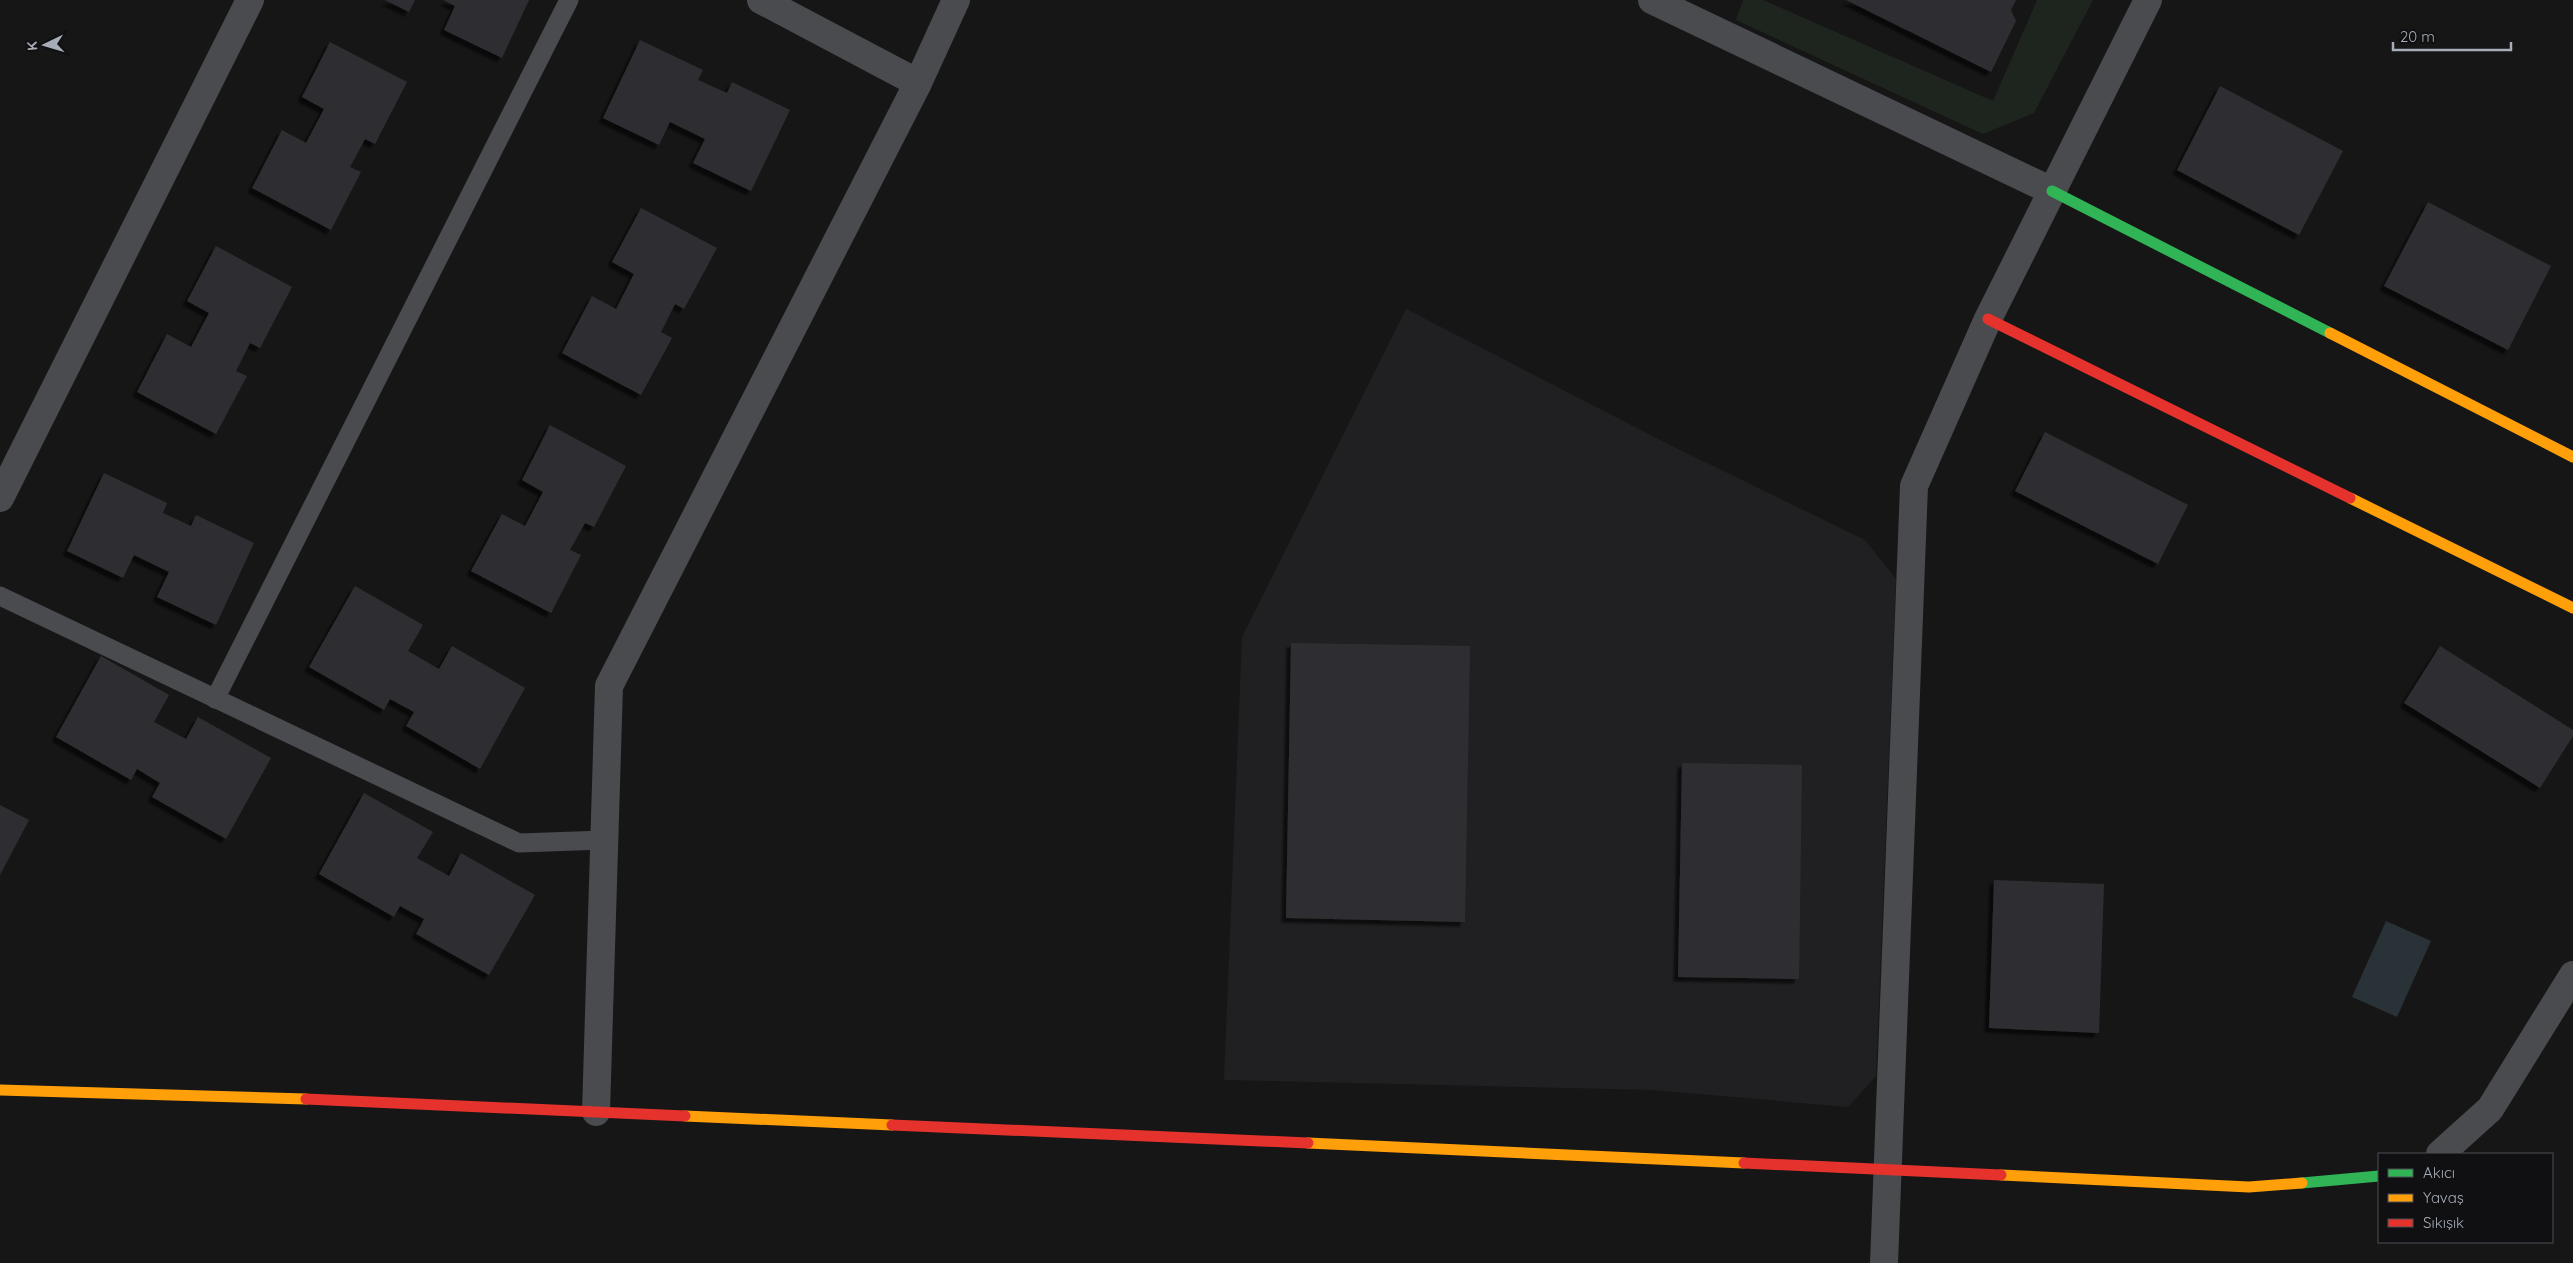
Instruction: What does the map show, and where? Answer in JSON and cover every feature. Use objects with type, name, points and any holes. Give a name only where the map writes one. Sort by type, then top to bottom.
[{"type":"street","points":[[0,498],[250,0]]},
{"type":"street","points":[[761,0],[918,83]]},
{"type":"street","points":[[596,1112],[609,686],[918,83],[956,0]]},
{"type":"street","points":[[1652,0],[2052,191],[2573,457]]},
{"type":"street","points":[[1884,1263],[1886,1168],[1914,486],[1988,319],[2148,0]]},
{"type":"street","points":[[1988,319],[2573,608]]},
{"type":"street","points":[[2441,1153],[2490,1109],[2573,975]]},
{"type":"street","points":[[0,1090],[292,1099],[596,1112],[1886,1168],[2249,1187],[2378,1176]]},
{"type":"lane","points":[[216,699],[569,0]]},
{"type":"lane","points":[[0,596],[519,843],[604,840]]},
{"type":"shaded area","points":[[1743,0],[1763,0],[1993,101],[2037,0],[2093,0],[2034,113],[1983,134],[1736,20]]},
{"type":"shaded area","points":[[1406,309],[1670,445],[1865,540],[1896,579],[1876,1076],[1848,1107],[1653,1090],[1224,1080],[1242,637]]},
{"type":"shaded area","points":[[2386,921],[2431,941],[2397,1017],[2352,997]]},
{"type":"building","points":[[385,0],[415,0],[409,12]]},
{"type":"building","points":[[443,0],[529,0],[502,58],[444,30],[455,6]]},
{"type":"building","points":[[1846,0],[2016,0],[2011,10],[2016,21],[1991,72]]},
{"type":"building","points":[[640,40],[703,70],[698,80],[727,93],[732,82],[790,110],[751,191],[693,163],[705,139],[670,122],[659,145],[603,118]]},
{"type":"building","points":[[330,42],[407,82],[375,144],[365,139],[350,167],[361,172],[331,230],[252,188],[282,130],[306,143],[324,109],[302,97]]},
{"type":"building","points":[[2220,86],[2343,151],[2299,235],[2177,170]]},
{"type":"building","points":[[2428,202],[2551,266],[2508,350],[2384,286]]},
{"type":"building","points":[[641,208],[717,248],[684,309],[675,304],[661,332],[672,338],[641,395],[562,353],[592,296],[616,309],[634,274],[612,262]]},
{"type":"building","points":[[216,246],[292,287],[260,348],[250,343],[236,371],[247,376],[216,434],[137,392],[167,334],[191,347],[209,313],[187,301]]},
{"type":"building","points":[[550,425],[626,466],[594,527],[585,523],[570,550],[581,555],[551,613],[471,571],[502,514],[525,526],[543,492],[522,480]]},
{"type":"building","points":[[2045,432],[2188,505],[2158,564],[2015,491]]},
{"type":"building","points":[[104,473],[167,503],[163,513],[191,526],[196,515],[254,543],[216,625],[157,597],[169,572],[134,555],[123,578],[67,551]]},
{"type":"building","points":[[355,586],[423,625],[408,651],[439,669],[452,646],[525,688],[480,769],[406,726],[414,712],[390,699],[384,710],[309,667]]},
{"type":"building","points":[[1291,643],[1470,646],[1465,922],[1286,918]]},
{"type":"building","points":[[2440,646],[2573,730],[2573,736],[2540,788],[2404,703]]},
{"type":"building","points":[[101,656],[169,695],[154,722],[186,739],[198,717],[271,758],[226,839],[152,797],[160,783],[137,769],[131,780],[56,737]]},
{"type":"building","points":[[1682,763],[1802,765],[1799,979],[1678,977]]},
{"type":"building","points":[[364,793],[433,832],[417,858],[449,876],[461,853],[535,895],[489,975],[416,934],[424,919],[400,906],[394,917],[319,874]]},
{"type":"building","points":[[0,805],[29,820],[0,875]]},
{"type":"building","points":[[1994,880],[2104,884],[2099,1033],[1989,1028]]},
{"type":"traffic: fast","points":[[2052,191],[2330,333]]},
{"type":"traffic: fast","points":[[2302,1183],[2378,1176]]},
{"type":"traffic: slow","points":[[2330,333],[2573,457]]},
{"type":"traffic: slow","points":[[2350,498],[2573,608]]},
{"type":"traffic: slow","points":[[0,1090],[306,1099]]},
{"type":"traffic: slow","points":[[685,1116],[892,1125]]},
{"type":"traffic: slow","points":[[1308,1143],[1744,1163]]},
{"type":"traffic: slow","points":[[2001,1175],[2249,1187],[2302,1183]]},
{"type":"traffic: jam","points":[[1988,319],[2350,498]]},
{"type":"traffic: jam","points":[[306,1099],[685,1116]]},
{"type":"traffic: jam","points":[[892,1125],[1308,1143]]},
{"type":"traffic: jam","points":[[1744,1163],[2001,1175]]}]
